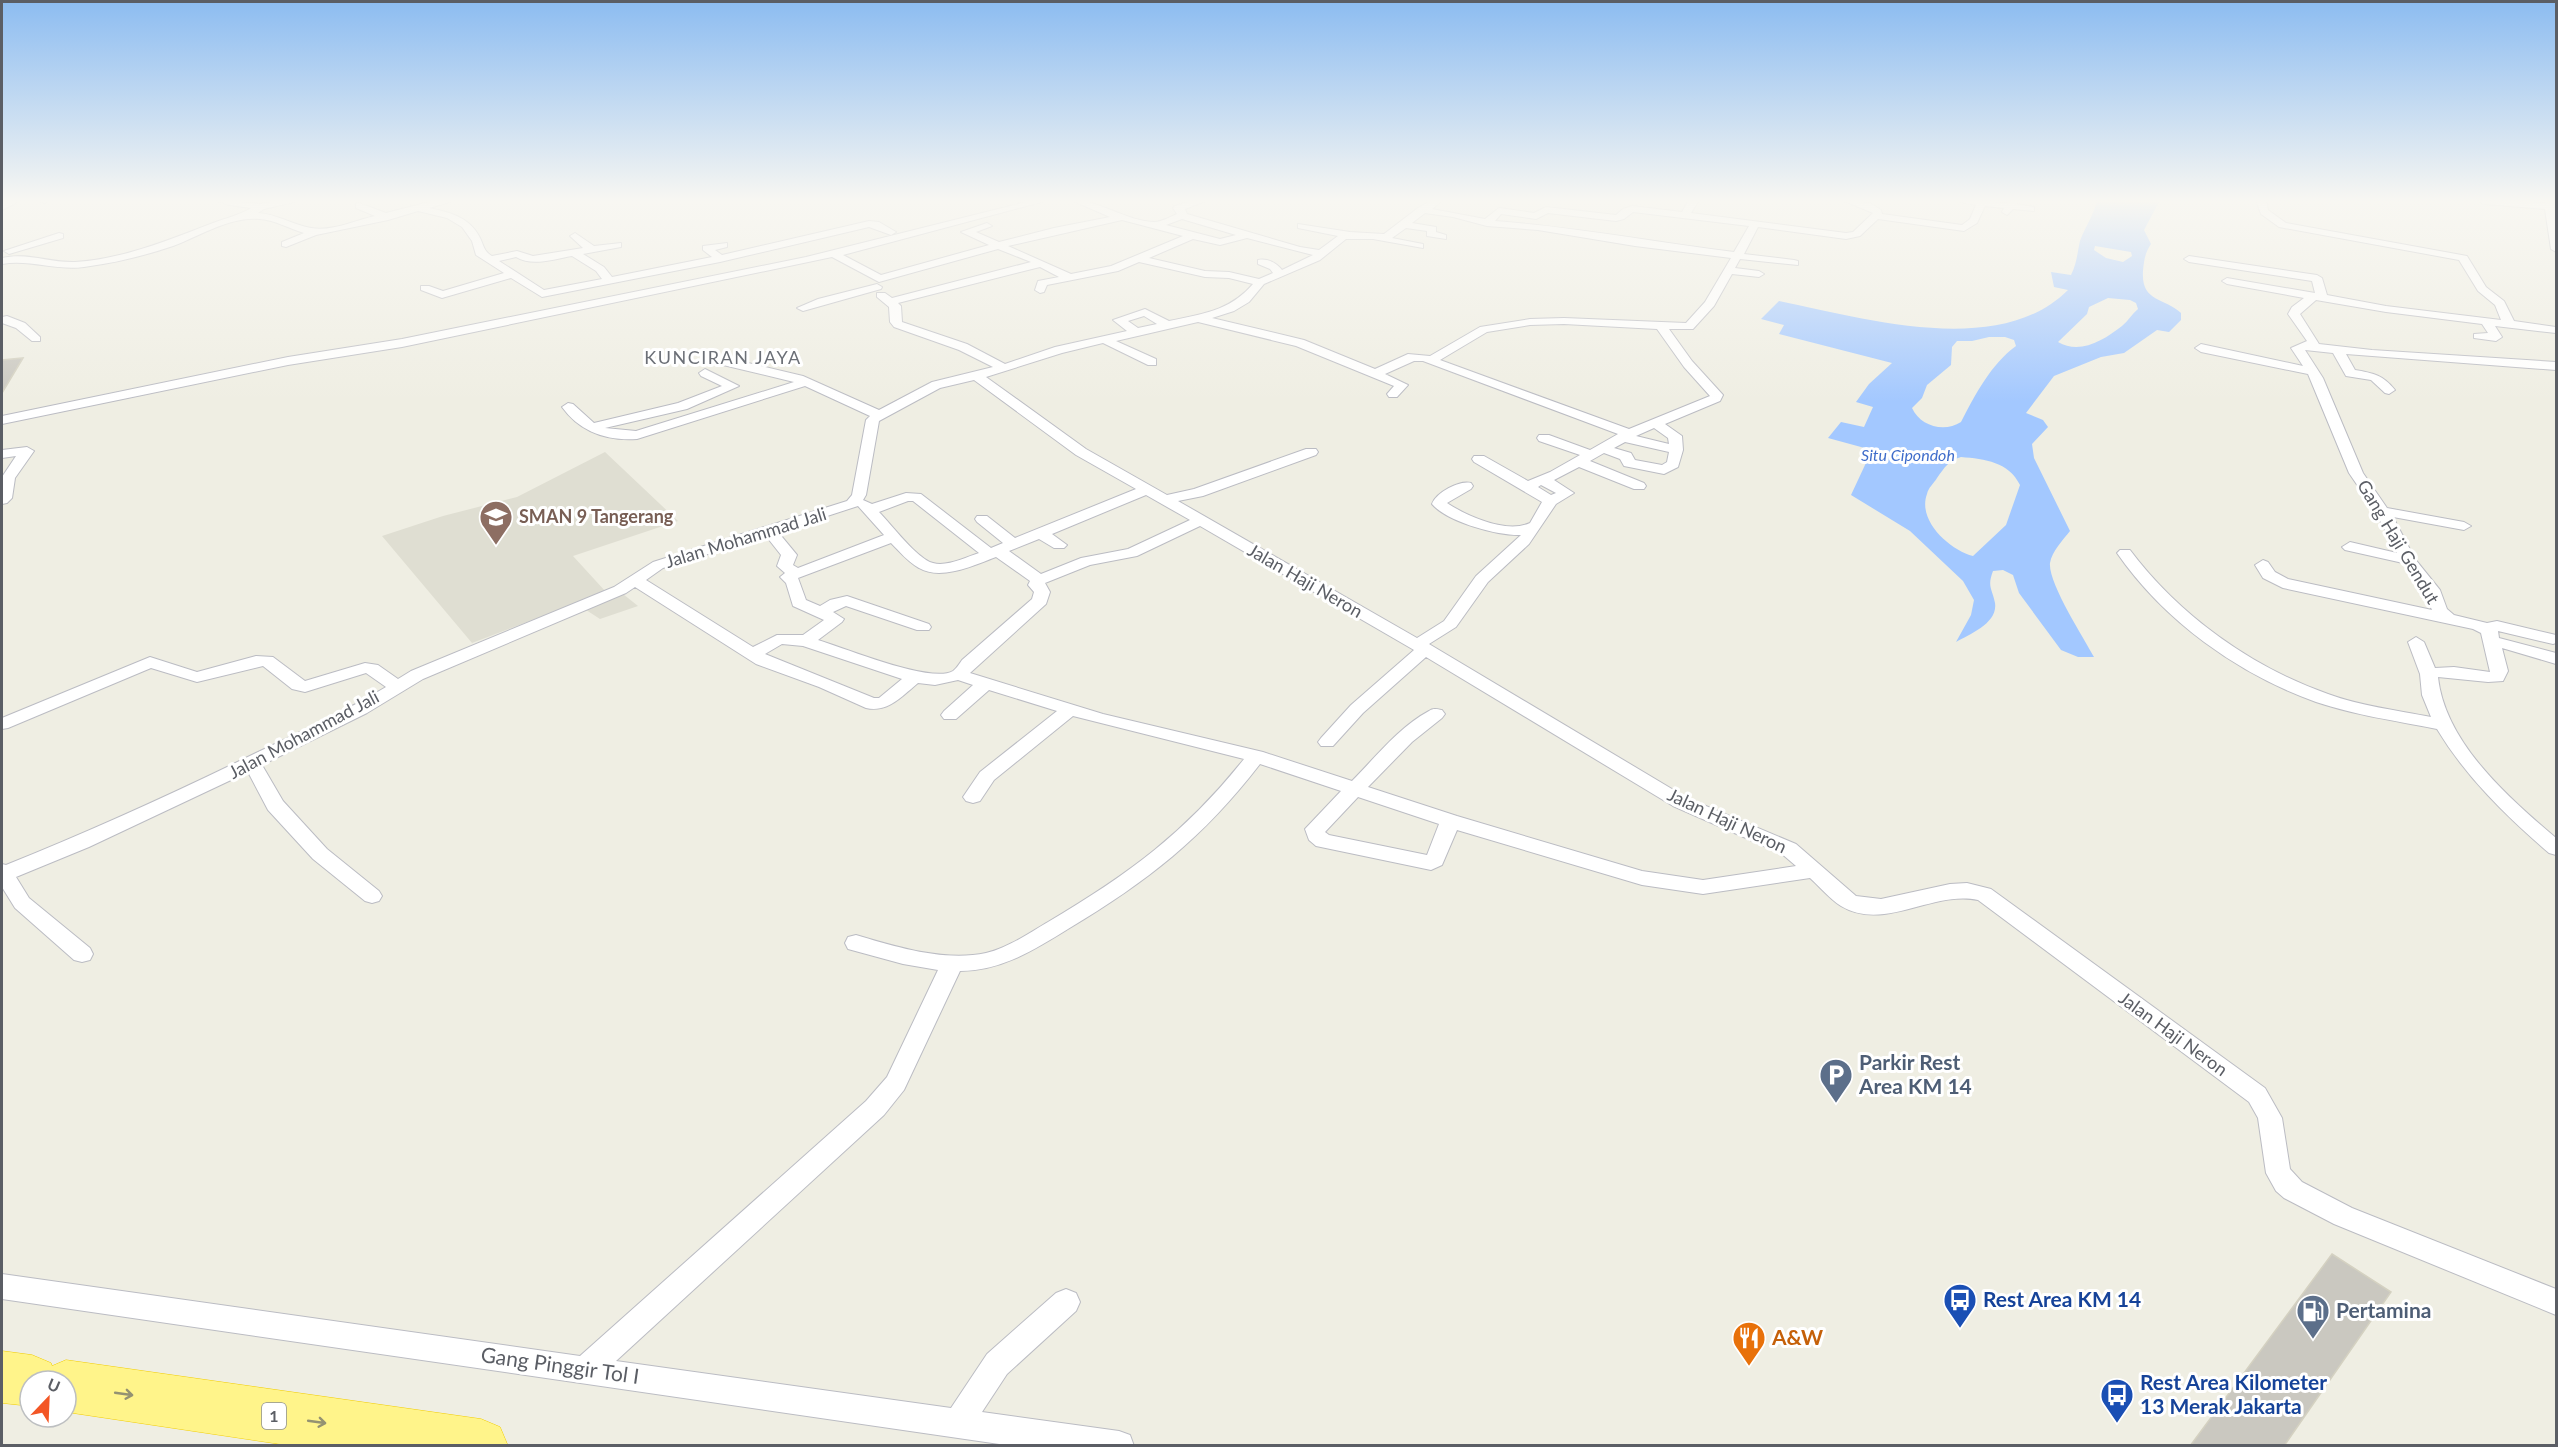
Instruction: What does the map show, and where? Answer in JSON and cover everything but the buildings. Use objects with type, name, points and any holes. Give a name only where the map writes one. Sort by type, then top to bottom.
[{"type":"highway","points":[[2,1377],[18,1379]]},
{"type":"highway","name":"1","points":[[78,1388],[481,1446]]},
{"type":"street","points":[[500,268],[542,294],[677,268]]},
{"type":"street","points":[[598,268],[609,281]]},
{"type":"street","points":[[2,420],[288,361],[414,341],[769,268]]},
{"type":"street","points":[[861,268],[870,272],[878,283],[879,293],[895,306],[898,325],[963,347],[1004,368]]},
{"type":"street","points":[[803,308],[926,268]]},
{"type":"street","points":[[889,302],[1023,268]]},
{"type":"street","points":[[1050,268],[1070,278]]},
{"type":"street","points":[[1040,290],[1042,283],[1118,268]]},
{"type":"street","points":[[1177,268],[1260,282]]},
{"type":"street","points":[[1274,268],[1280,274]]},
{"type":"street","points":[[1147,490],[994,553],[969,561],[931,568],[893,537],[858,498],[870,443],[870,426],[879,415],[936,385],[976,376],[1059,350],[1199,318],[1238,305],[1260,282],[1298,268]]},
{"type":"street","points":[[1431,360],[1484,329],[1530,322],[1564,321],[1661,327],[1693,326],[1732,268]]},
{"type":"street","points":[[1743,268],[1759,274]]},
{"type":"street","points":[[1760,268],[1778,270]]},
{"type":"street","points":[[2236,268],[2317,278],[2318,297]]},
{"type":"street","points":[[2469,268],[2482,289],[2500,303],[2509,324]]},
{"type":"street","points":[[425,288],[442,295],[510,275]]},
{"type":"street","points":[[2227,281],[2386,309],[2556,330]]},
{"type":"street","points":[[2262,287],[2262,302]]},
{"type":"street","name":"Gang Haji Gendut","points":[[2318,297],[2296,309],[2294,314],[2314,343],[2297,350],[2317,378],[2356,473],[2382,511],[2408,560],[2432,590],[2440,611],[2448,618],[2490,634]]},
{"type":"street","points":[[1199,318],[1300,343],[1402,385],[1393,394]]},
{"type":"street","points":[[2,320],[9,319],[17,323],[36,339]]},
{"type":"street","points":[[2478,336],[2496,337],[2486,321]]},
{"type":"street","points":[[1527,486],[1626,436],[1712,400],[1717,395],[1688,364],[1661,327]]},
{"type":"street","points":[[1103,339],[1152,362]]},
{"type":"street","points":[[2309,346],[2556,366]]},
{"type":"street","points":[[2201,348],[2311,371]]},
{"type":"street","points":[[2338,350],[2350,373],[2375,377],[2389,390]]},
{"type":"street","points":[[1375,374],[1413,357],[1420,357],[1626,436],[1676,450]]},
{"type":"street","points":[[727,362],[806,382],[879,415]]},
{"type":"street","points":[[592,428],[675,409],[733,386],[705,373]]},
{"type":"street","name":"Jalan Haji Neron","points":[[976,376],[1074,448],[1421,647],[1680,802],[1712,818],[1775,841],[1790,849],[1849,901],[1867,908],[1962,889],[1976,891],[1993,900],[2262,1100],[2272,1117],[2277,1171],[2286,1185],[2307,1199],[2348,1218],[2556,1302]]},
{"type":"street","points":[[568,407],[579,421],[592,428],[623,436],[636,435],[806,382]]},
{"type":"street","points":[[1592,455],[1626,456],[1629,463],[1664,470],[1673,464],[1676,450],[1675,436],[1654,423]]},
{"type":"street","points":[[1544,438],[1592,455],[1639,486]]},
{"type":"street","points":[[2,454],[27,451],[8,478],[5,498],[2,500]]},
{"type":"street","points":[[1164,500],[1198,493],[1311,452]]},
{"type":"street","points":[[1479,459],[1550,501]]},
{"type":"street","points":[[1327,742],[1357,709],[1386,685],[1421,647],[1450,624],[1482,579],[1524,541],[1550,501],[1567,493],[1542,480]]},
{"type":"street","points":[[1466,486],[1440,500],[1439,504],[1508,532],[1519,532],[1535,526]]},
{"type":"street","points":[[870,510],[906,497],[916,497],[994,553],[1039,580]]},
{"type":"street","name":"Jalan Mohammad Jali","points":[[2,874],[82,842],[252,763],[361,709],[417,675],[612,594],[668,561],[846,506],[858,498]]},
{"type":"street","points":[[2382,511],[2464,526]]},
{"type":"street","points":[[982,519],[1013,544]]},
{"type":"street","points":[[958,675],[1040,601],[1042,592],[1036,585],[1039,580],[1132,552],[1200,521]]},
{"type":"street","points":[[768,530],[789,555],[785,567],[796,574]]},
{"type":"street","points":[[1041,533],[1059,545]]},
{"type":"street","points":[[806,641],[836,619],[799,603],[793,582],[788,577],[893,537]]},
{"type":"street","points":[[2350,547],[2408,560]]},
{"type":"street","points":[[2125,553],[2151,588],[2180,614],[2212,638],[2282,681],[2332,701],[2443,724]]},
{"type":"street","points":[[2263,565],[2269,575],[2283,583],[2448,618]]},
{"type":"street","points":[[635,580],[753,655],[872,704],[884,702],[914,677]]},
{"type":"street","points":[[822,612],[836,603],[847,601],[924,627]]},
{"type":"street","points":[[2490,634],[2497,626],[2553,639]]},
{"type":"street","points":[[2429,674],[2451,671],[2497,677],[2499,671],[2490,634]]},
{"type":"street","points":[[2490,634],[2556,659]]},
{"type":"street","points":[[753,655],[771,641],[781,638],[806,641],[914,677],[935,681],[958,675],[1069,710],[1256,756],[1611,870],[1684,886],[1731,885],[1816,870]]},
{"type":"street","points":[[2416,642],[2429,674],[2431,695],[2443,724],[2456,746],[2509,808],[2556,848]]},
{"type":"street","points":[[2,724],[150,662],[197,677],[256,661],[267,661],[298,686],[305,687],[365,668],[372,669],[396,686]]},
{"type":"street","points":[[950,715],[986,683]]},
{"type":"street","points":[[973,796],[987,776],[1069,710]]},
{"type":"street","points":[[1436,714],[1406,738],[1315,829],[1316,835],[1323,841],[1431,863],[1435,860],[1450,820]]},
{"type":"street","points":[[856,943],[884,952],[953,962],[968,964],[988,961],[1035,939],[1094,904],[1133,877],[1189,832],[1256,756]]},
{"type":"street","points":[[252,763],[275,805],[320,854],[372,896]]},
{"type":"street","points":[[2,874],[22,903],[82,954]]},
{"type":"street","points":[[585,1370],[875,1108],[896,1083],[953,962]]},
{"type":"street","name":"Gang Pinggir Tol I","points":[[2,1287],[1119,1446]]},
{"type":"street","points":[[959,1422],[997,1364],[1066,1302]]},
{"type":"shaded area","name":"SMAN 9 Tangerang","points":[[605,452],[678,521],[573,556],[606,592],[472,643],[382,536],[443,516],[517,497]]},
{"type":"shaded area","points":[[618,590],[638,606],[600,619],[580,606]]},
{"type":"water","name":"Situ Cipondoh","points":[[2074,268],[2143,268],[2143,281],[2149,294],[2181,313],[2181,320],[2169,332],[2157,330],[2124,353],[2101,357],[2054,376],[2026,413],[2043,420],[2048,427],[2032,444],[2034,458],[2070,531],[2053,554],[2050,563],[2051,572],[2060,597],[2094,657],[2078,657],[2061,650],[2019,593],[2013,575],[2003,570],[1993,571],[1991,576],[1995,603],[1992,616],[1982,627],[1956,642],[1971,615],[1974,600],[1963,581],[1910,531],[1851,495],[1872,450],[1828,438],[1841,422],[1864,427],[1873,407],[1856,402],[1869,384],[1892,363],[1779,334],[1784,325],[1761,319],[1779,301],[1850,316],[1929,328],[1968,328],[2006,323],[2039,311],[2068,290],[2054,287],[2051,272],[2071,275]],"holes":[[[2108,298],[2130,300],[2136,303],[2138,309],[2122,326],[2100,341],[2075,347],[2058,342],[2087,314],[2089,307]],[[1989,337],[2005,337],[2014,340],[2016,346],[1991,371],[1961,422],[1940,427],[1921,419],[1912,408],[1922,398],[1927,385],[1951,365],[1952,347],[1957,341],[1972,341]],[[1961,457],[1995,463],[2010,471],[2020,485],[2006,525],[1973,556],[1955,548],[1938,533],[1931,524],[1925,504],[1929,490],[1945,468]]]},
{"type":"place","name":"SMAN 9 Tangerang","points":[[496,546]]},
{"type":"place","name":"Parkir Rest Area KM 14","points":[[1836,1104]]},
{"type":"place","name":"Rest Area KM 14","points":[[1960,1329]]},
{"type":"place","name":"Pertamina","points":[[2313,1340]]},
{"type":"place","name":"A&W","points":[[1749,1367]]},
{"type":"place","name":"Rest Area Kilometer 13 Merak Jakarta","points":[[2117,1424]]},
{"type":"district","name":"KUNCIRAN JAYA","points":[[723,358]]}]
